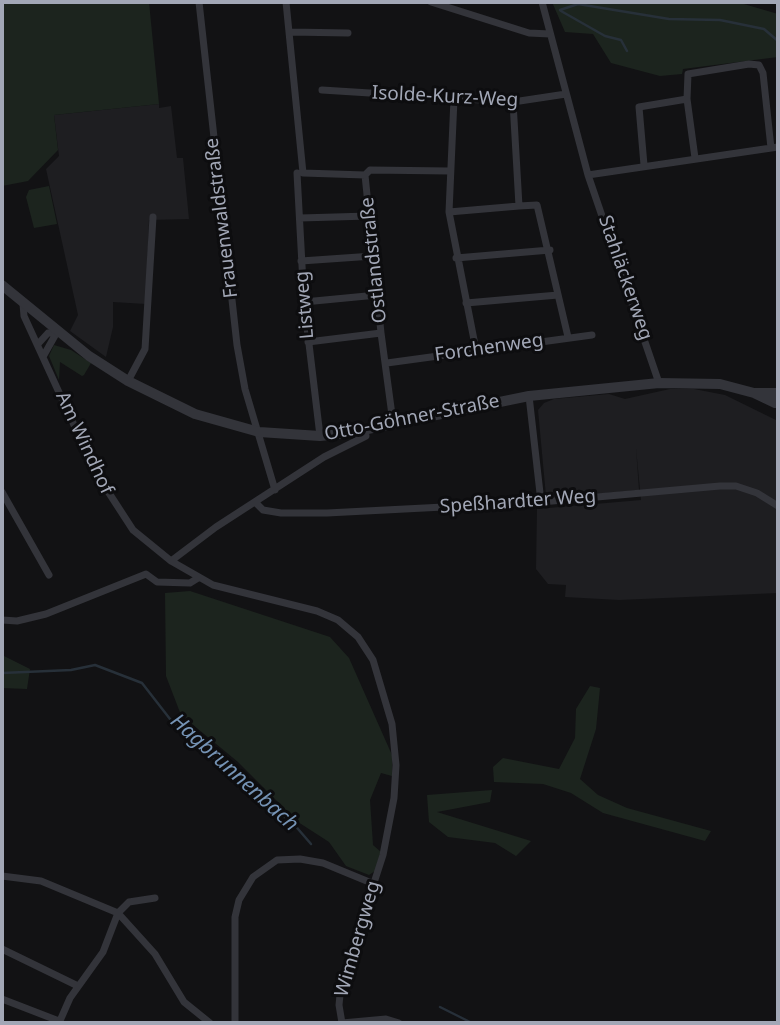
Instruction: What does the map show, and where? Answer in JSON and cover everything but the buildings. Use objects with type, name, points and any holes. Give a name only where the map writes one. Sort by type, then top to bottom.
[{"type":"street","name":"Frauenwaldstraße","points":[[200,2],[237,345],[245,389],[275,490]]},
{"type":"street","name":"Ostlandstraße","points":[[286,2],[303,173],[365,175],[381,333],[392,415],[396,422]]},
{"type":"street","points":[[431,2],[529,33],[550,34]]},
{"type":"street","name":"Stahläckerweg","points":[[542,2],[588,175],[659,383]]},
{"type":"street","points":[[291,32],[348,33]]},
{"type":"street","points":[[588,175],[775,147],[763,73],[759,65],[688,74],[687,99],[695,158]]},
{"type":"street","name":"Isolde-Kurz-Weg","points":[[323,90],[513,102],[566,94]]},
{"type":"street","points":[[454,99],[449,212],[476,349]]},
{"type":"street","points":[[645,165],[639,107],[687,99]]},
{"type":"street","points":[[513,102],[519,206]]},
{"type":"street","points":[[365,175],[370,170],[449,171]]},
{"type":"street","name":"Listweg","points":[[298,173],[307,342],[320,436]]},
{"type":"street","points":[[449,212],[537,203],[568,337]]},
{"type":"street","points":[[300,218],[369,216]]},
{"type":"street","points":[[128,381],[145,349],[153,217]]},
{"type":"street","points":[[456,258],[550,250]]},
{"type":"street","points":[[301,261],[373,256]]},
{"type":"street","name":"Otto-Göhner-Straße","points":[[2,285],[57,332],[128,381],[195,414],[259,432],[320,436],[365,430],[529,396],[659,383],[720,384],[777,400]]},
{"type":"street","points":[[304,302],[377,295]]},
{"type":"street","points":[[466,303],[558,295]]},
{"type":"street","name":"Am Windhof","points":[[23,304],[24,316],[106,493],[133,530],[170,561],[198,578],[234,591],[317,611],[338,620],[367,648]]},
{"type":"street","points":[[38,344],[48,332],[57,332],[44,355]]},
{"type":"street","points":[[307,342],[381,333]]},
{"type":"street","name":"Forchenweg","points":[[387,363],[592,335]]},
{"type":"street","points":[[529,396],[541,502]]},
{"type":"street","points":[[170,561],[188,546],[324,457],[366,436],[365,430]]},
{"type":"street","name":"Speßhardter Weg","points":[[256,503],[263,510],[281,513],[541,502],[736,486],[757,493],[778,506]]},
{"type":"street","points":[[2,492],[49,575]]},
{"type":"street","name":"Am Windhof","points":[[2,620],[17,621],[46,614],[146,574],[157,582],[190,583],[198,578]]},
{"type":"street","name":"Wimbergweg","points":[[342,1023],[339,1005],[341,985],[391,827],[396,765],[387,702],[367,648]]},
{"type":"street","points":[[235,1023],[235,917],[239,900],[253,877],[277,860],[300,859],[323,863],[374,884]]},
{"type":"street","points":[[2,876],[41,881],[118,913],[155,954],[184,1002],[210,1023]]},
{"type":"street","points":[[2,999],[59,1022],[78,986],[103,952],[118,913],[129,902],[155,898]]},
{"type":"street","points":[[2,949],[78,986]]},
{"type":"street","points":[[342,1023],[386,1019],[399,1023]]},
{"type":"shaded area","points":[[2,2],[149,2],[159,104],[54,115],[58,150],[28,181],[2,186]]},
{"type":"shaded area","points":[[552,2],[737,2],[778,14],[778,57],[683,69],[682,74],[660,76],[611,63],[593,34],[565,32]]},
{"type":"shaded area","points":[[159,104],[159,108],[171,106],[177,158],[183,158],[189,219],[149,220],[146,304],[113,302],[113,327],[106,357],[70,331],[78,315],[46,169],[59,156],[54,115]]},
{"type":"shaded area","points":[[49,186],[57,224],[34,228],[26,197],[29,190]]},
{"type":"shaded area","points":[[54,345],[71,350],[91,363],[84,375],[60,362],[59,380],[49,356]]},
{"type":"shaded area","points":[[670,389],[694,389],[725,395],[778,421],[778,593],[619,600],[565,597],[566,585],[548,584],[536,569],[537,509],[641,500],[636,448],[639,490],[552,498],[546,496],[538,410],[544,403],[554,399],[609,394],[625,399]]},
{"type":"shaded area","points":[[190,591],[330,637],[349,658],[392,755],[392,776],[381,773],[370,800],[373,845],[381,852],[375,871],[369,875],[346,866],[329,842],[298,822],[238,762],[181,715],[166,676],[165,593]]},
{"type":"shaded area","points":[[2,655],[30,669],[27,689],[2,688]]},
{"type":"shaded area","points":[[590,686],[600,688],[596,729],[580,779],[598,795],[627,808],[711,831],[705,841],[603,813],[571,793],[543,784],[494,782],[493,767],[503,758],[559,769],[575,738],[576,709]]},
{"type":"shaded area","points":[[492,790],[490,802],[437,812],[531,841],[516,856],[495,843],[448,837],[429,822],[427,795]]},
{"type":"waterway","points":[[560,10],[578,4],[669,19],[720,20],[764,29],[778,41]]},
{"type":"waterway","points":[[561,11],[605,36],[621,40],[627,51]]},
{"type":"waterway","name":"Hagbrunnenbach","points":[[2,673],[71,670],[95,665],[142,683],[170,719],[254,795],[292,822],[311,844]]},
{"type":"waterway","name":"Hagbrunnenbach","points":[[440,1007],[472,1023]]}]
